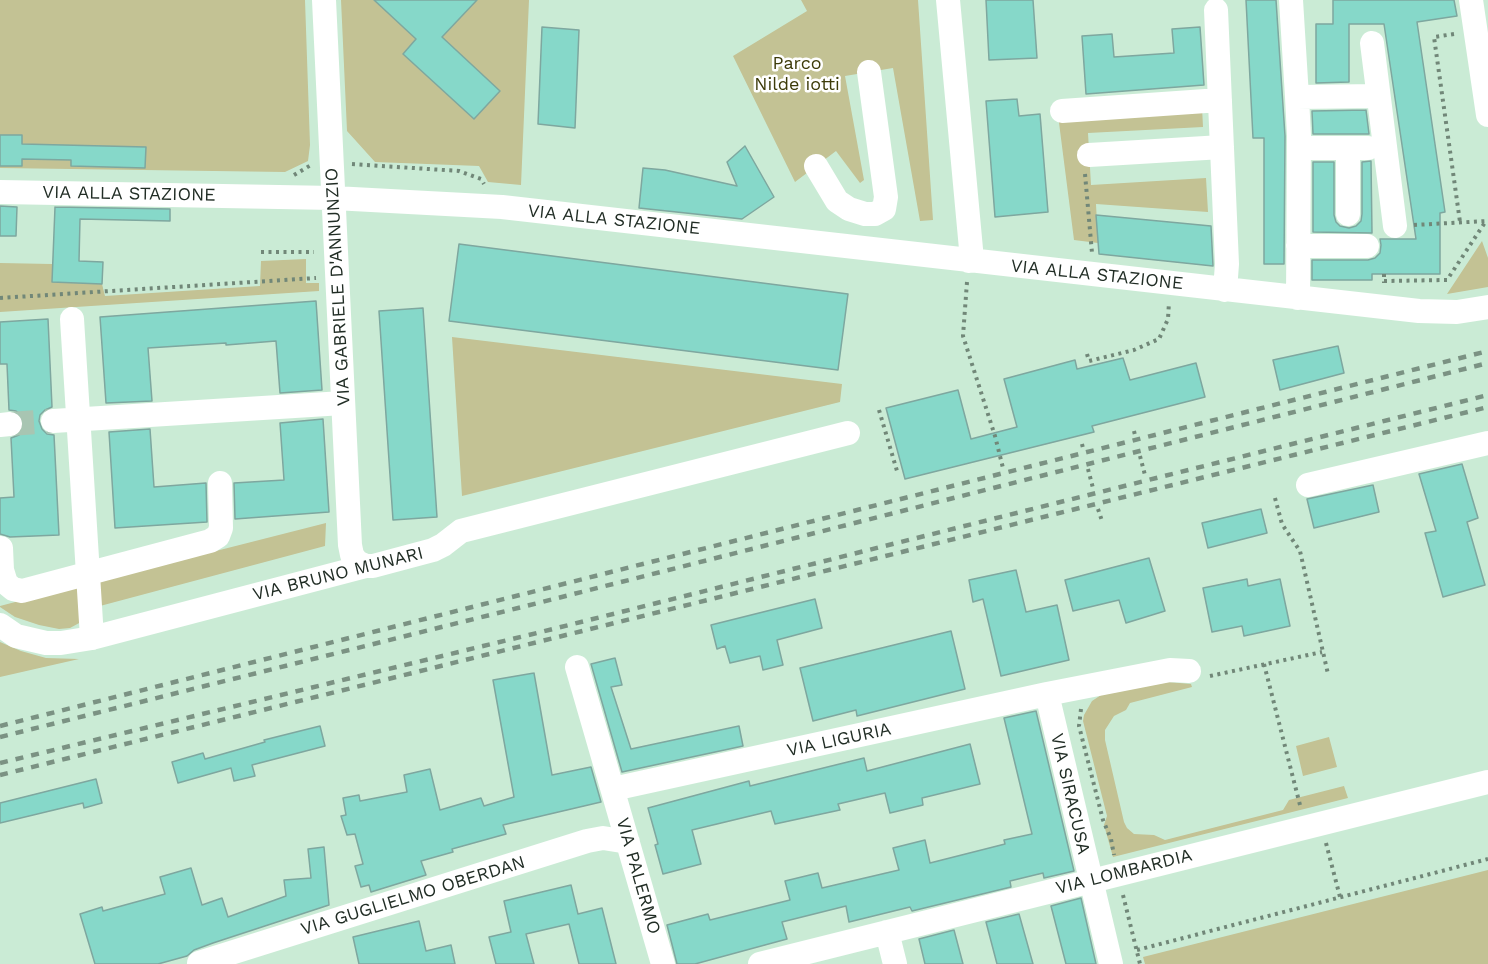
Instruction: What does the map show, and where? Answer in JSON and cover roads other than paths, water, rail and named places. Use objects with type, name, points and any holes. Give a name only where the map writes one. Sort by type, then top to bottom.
[{"type":"street","name":"VIA GABRIELE D'ANNUNZIO","points":[[324,0],[350,545],[352,555],[357,562],[366,566]]},
{"type":"street","points":[[948,0],[971,249],[969,261]]},
{"type":"street","points":[[1292,0],[1299,142],[1298,298]]},
{"type":"street","points":[[1471,0],[1488,115]]},
{"type":"street","points":[[1216,10],[1227,264],[1225,290]]},
{"type":"street","points":[[1372,43],[1395,226]]},
{"type":"street","points":[[816,166],[832,193],[843,205],[856,212],[875,214],[884,209],[886,196],[869,72]]},
{"type":"street","points":[[1297,97],[1378,96]]},
{"type":"street","points":[[1062,111],[1220,100]]},
{"type":"street","points":[[1299,142],[1358,148],[1348,214]]},
{"type":"street","points":[[1089,155],[1222,147]]},
{"type":"street","name":"VIA ALLA STAZIONE","points":[[0,192],[334,198],[502,207],[1428,312],[1458,312],[1488,307]]},
{"type":"street","points":[[871,249],[875,214]]},
{"type":"street","points":[[1298,246],[1367,246]]},
{"type":"street","points":[[72,319],[92,638]]},
{"type":"street","points":[[53,421],[343,403]]},
{"type":"street","name":"VIA BRUNO MUNARI","points":[[0,626],[16,636],[46,643],[92,638],[432,550],[444,545],[461,531],[848,433]]},
{"type":"street","points":[[1308,485],[1488,443]]},
{"type":"street","points":[[1,548],[2,570],[6,583],[13,589],[22,591],[210,541],[218,536],[221,528],[220,483]]},
{"type":"street","points":[[578,667],[613,789]]},
{"type":"street","name":"VIA LIGURIA","points":[[613,789],[1047,694],[1170,670],[1195,675]]},
{"type":"street","name":"VIA SIRACUSA","points":[[1047,694],[1111,964]]},
{"type":"street","name":"VIA LOMBARDIA","points":[[760,964],[1090,880],[1117,868],[1306,827],[1488,782]]},
{"type":"street","name":"VIA PALERMO","points":[[613,789],[663,964]]},
{"type":"street","name":"VIA GUGLIELMO OBERDAN","points":[[199,963],[587,841],[603,838],[628,842]]},
{"type":"street","points":[[887,932],[895,964]]},
{"type":"tunnel","points":[[10,424],[53,421]]},
{"type":"railway","points":[[0,726],[1488,351]]},
{"type":"railway","points":[[0,737],[1488,363]]},
{"type":"railway","points":[[0,763],[537,633],[1488,395]]},
{"type":"railway","points":[[0,775],[1488,407]]},
{"type":"park label","name":"Parco Nilde iotti","points":[[797,74]]}]
